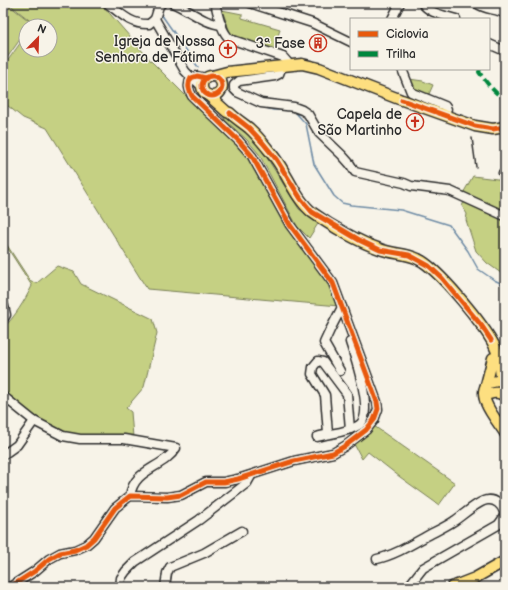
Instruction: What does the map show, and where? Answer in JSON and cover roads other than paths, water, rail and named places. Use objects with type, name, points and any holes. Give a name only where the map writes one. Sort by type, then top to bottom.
[{"type":"main road","points":[[207,84],[227,72],[302,64],[319,68],[475,126],[504,130]]},
{"type":"main road","points":[[207,84],[214,96],[220,91],[227,80],[238,72]]},
{"type":"main road","points":[[207,84],[220,81],[220,91],[230,113]]},
{"type":"main road","points":[[207,84],[227,112],[249,128],[263,143],[276,159],[300,199],[312,212],[361,241],[380,250],[409,255],[420,260],[442,278],[481,325],[491,340],[496,350],[505,391]]},
{"type":"main road","points":[[491,340],[490,343],[493,358],[498,375],[501,378]]},
{"type":"main road","points":[[493,358],[487,394],[505,433]]},
{"type":"main road","points":[[487,394],[501,378]]},
{"type":"main road","points":[[487,394],[494,392],[505,396]]},
{"type":"main road","points":[[452,587],[475,578],[505,561]]},
{"type":"street","points":[[107,3],[125,18],[134,22],[149,24],[155,19],[159,6],[162,3]]},
{"type":"street","points":[[172,3],[210,23],[222,25]]},
{"type":"street","points":[[215,3],[227,37],[283,58],[286,66],[279,74],[275,76],[239,81],[234,85],[234,90],[261,103],[294,108],[302,110],[308,114],[319,134],[342,155],[355,172],[404,183],[411,186],[450,191],[505,216]]},
{"type":"street","points":[[250,3],[326,29],[350,41]]},
{"type":"street","points":[[392,18],[400,3]]},
{"type":"street","points":[[422,3],[454,18]]},
{"type":"street","points":[[476,3],[482,7],[505,14]]},
{"type":"street","points":[[128,495],[167,497],[181,495],[206,482],[224,482],[251,476],[294,460],[333,453],[366,430],[374,420],[378,409],[377,402],[333,283],[290,225],[252,156],[239,141],[192,96],[189,89],[191,78],[155,19]]},
{"type":"street","points":[[493,46],[505,51]]},
{"type":"street","points":[[402,70],[411,92],[446,106],[446,115]]},
{"type":"street","points":[[191,78],[197,76],[207,84]]},
{"type":"street","points":[[3,302],[6,315],[3,320]]},
{"type":"street","points":[[340,372],[324,343],[343,309]]},
{"type":"street","points":[[317,437],[350,429],[360,425],[364,420],[366,410],[362,385],[349,338],[343,309]]},
{"type":"street","points":[[328,434],[324,395],[312,374],[313,368],[318,360],[323,362],[347,394],[350,429]]},
{"type":"street","points":[[3,396],[34,421],[63,436],[80,439],[124,439],[176,448],[172,454],[135,480],[128,495],[115,508],[94,538],[86,545],[75,550],[60,553],[49,559],[35,571],[10,587]]},
{"type":"street","points":[[3,455],[18,445],[34,421]]},
{"type":"street","points":[[120,587],[121,578],[136,562],[199,520],[247,483],[251,476]]},
{"type":"street","points":[[377,559],[387,557],[453,522],[482,502],[488,500],[496,502],[502,506],[504,514],[503,519],[498,525],[423,568],[408,587]]},
{"type":"street","points":[[165,587],[167,573],[170,567],[204,553],[242,531]]},
{"type":"waterway","points":[[138,3],[152,4]]},
{"type":"waterway","points":[[161,14],[198,67]]},
{"type":"waterway","points":[[263,107],[273,110],[285,110]]},
{"type":"waterway","points":[[296,113],[306,124],[314,164],[334,196],[342,203],[401,210],[449,225],[468,251],[478,269],[494,280],[505,285]]},
{"type":"railway","points":[[472,138],[476,167]]},
{"type":"place","name":"3ª Fase","points":[[318,43]]},
{"type":"place","name":"Igreja de Nossa Senhora de Fátima","points":[[228,49]]},
{"type":"place","name":"Capela de São Martinho","points":[[415,122]]}]
